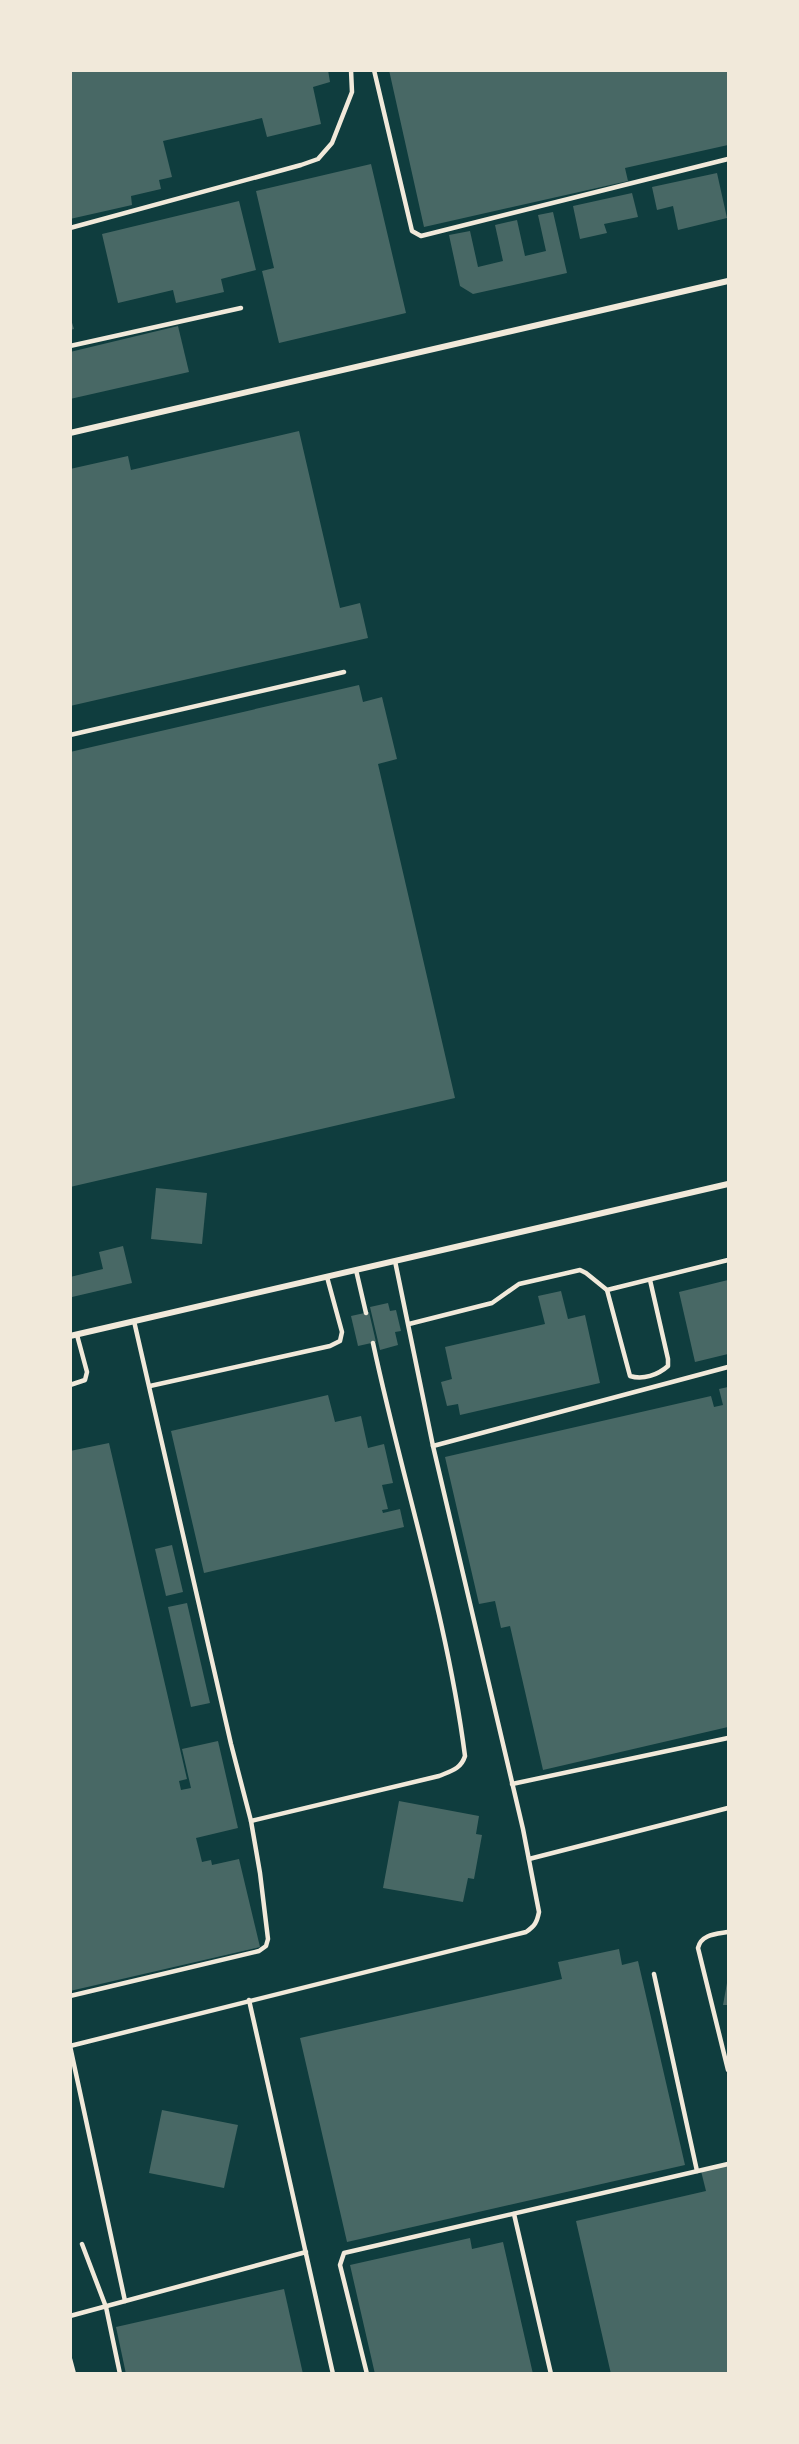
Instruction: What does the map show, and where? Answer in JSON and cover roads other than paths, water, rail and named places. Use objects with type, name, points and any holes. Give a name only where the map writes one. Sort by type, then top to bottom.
[{"type":"street","points":[[70,433],[729,281]]},
{"type":"street","points":[[74,1335],[729,1184]]},
{"type":"lane","points":[[70,228],[318,159],[332,143],[339,129],[352,92],[351,70]]},
{"type":"lane","points":[[374,70],[412,231],[421,236],[729,159]]},
{"type":"lane","points":[[70,346],[241,308]]},
{"type":"lane","points":[[70,735],[344,672]]},
{"type":"lane","points":[[607,1290],[729,1260]]},
{"type":"lane","points":[[125,2301],[70,2046],[526,1932],[534,1927],[539,1912],[512,1784],[433,1446],[395,1261]]},
{"type":"lane","points":[[356,1270],[366,1313]]},
{"type":"lane","points":[[409,1324],[492,1303],[519,1284],[580,1270],[607,1290],[630,1376],[645,1377],[662,1371],[668,1366],[650,1280]]},
{"type":"lane","points":[[150,1386],[330,1346],[340,1341],[342,1332],[327,1276]]},
{"type":"lane","points":[[70,1996],[262,1950],[268,1939],[251,1821],[231,1744],[134,1321]]},
{"type":"lane","points":[[70,1385],[85,1380],[87,1372],[74,1335]]},
{"type":"lane","points":[[251,1821],[439,1776],[458,1768],[465,1756],[453,1684],[421,1540],[373,1343]]},
{"type":"lane","points":[[433,1446],[729,1367]]},
{"type":"lane","points":[[512,1784],[729,1738]]},
{"type":"lane","points":[[529,1859],[729,1808]]},
{"type":"lane","points":[[729,1932],[704,1938],[699,1942],[698,1948],[729,2070]]},
{"type":"lane","points":[[654,1974],[697,2171]]},
{"type":"lane","points":[[249,2000],[333,2373]]},
{"type":"lane","points":[[367,2373],[340,2265],[344,2253],[729,2164]]},
{"type":"lane","points":[[514,2214],[551,2373]]},
{"type":"lane","points":[[82,2244],[106,2307],[120,2373]]},
{"type":"lane","points":[[70,2316],[306,2252]]},
{"type":"lane","points":[[70,2359],[74,2373]]}]
